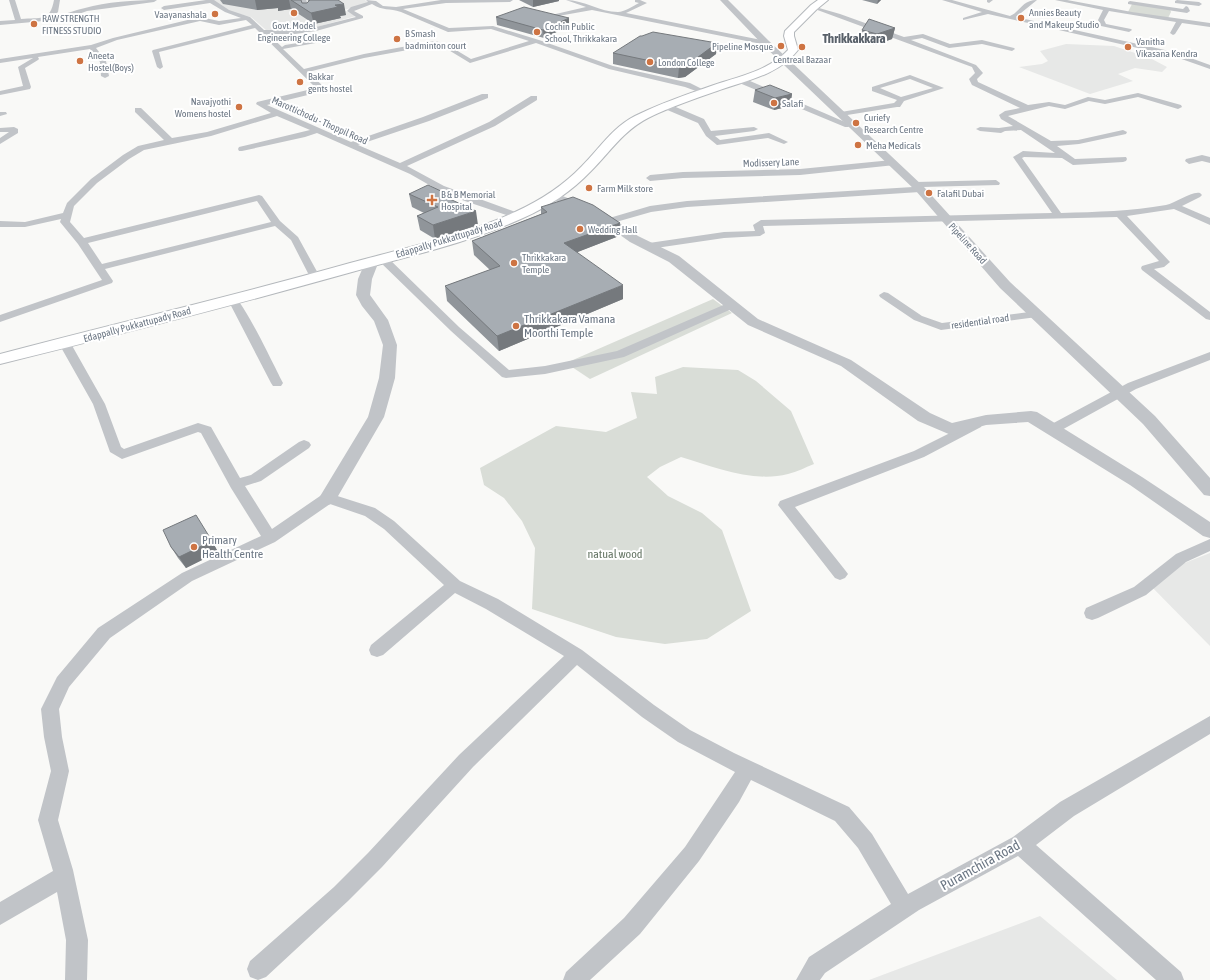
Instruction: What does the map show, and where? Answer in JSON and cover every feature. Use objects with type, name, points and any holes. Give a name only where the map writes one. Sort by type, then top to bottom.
[{"type":"main road","points":[[784,60],[792,50],[789,36],[790,32],[819,4]]},
{"type":"main road","name":"Edappally Pukkattupady Road","points":[[0,359],[377,260],[472,232],[518,216],[552,196],[585,171],[610,140],[630,124],[704,92],[740,80],[784,60]]},
{"type":"street","points":[[12,0],[19,22]]},
{"type":"street","points":[[48,19],[55,12],[57,0]]},
{"type":"street","points":[[0,23],[65,18],[86,9],[154,0]]},
{"type":"street","points":[[303,0],[308,12]]},
{"type":"street","points":[[160,67],[155,51],[157,50],[260,29],[303,31],[316,29],[361,16],[350,11],[353,8],[372,1],[382,8],[394,8],[446,2],[510,0]]},
{"type":"street","points":[[569,0],[590,7],[665,26],[766,43]]},
{"type":"street","name":"Pipeline Road","points":[[724,0],[766,43],[918,187],[1006,285],[1149,420],[1210,490]]},
{"type":"street","points":[[946,0],[1010,18],[1075,31],[1164,53],[1174,54],[1210,67]]},
{"type":"street","points":[[1010,18],[1017,15],[1021,9],[1034,0]]},
{"type":"street","points":[[1058,0],[1096,4],[1107,9],[1210,25]]},
{"type":"street","points":[[164,8],[210,1]]},
{"type":"street","name":"Marottichodu - Thoppil Road","points":[[210,1],[227,11],[248,18],[321,89],[260,104],[401,166],[441,188],[518,216]]},
{"type":"street","points":[[620,14],[644,4],[637,1]]},
{"type":"street","points":[[1174,1],[1199,4]]},
{"type":"street","points":[[549,17],[590,7],[598,2]]},
{"type":"street","points":[[1126,12],[1130,2],[1187,11],[1186,8]]},
{"type":"street","points":[[819,4],[832,12],[974,66],[979,73],[974,79],[975,83],[1026,108]]},
{"type":"street","points":[[394,8],[448,30],[491,27],[604,62],[611,68],[687,85],[704,92]]},
{"type":"street","points":[[1107,9],[1101,20],[1102,25],[1129,30]]},
{"type":"street","points":[[965,19],[988,12]]},
{"type":"street","points":[[0,61],[92,47],[115,39],[200,19],[206,19],[213,23],[219,23],[248,18]]},
{"type":"street","points":[[1173,34],[1180,20]]},
{"type":"street","points":[[285,47],[323,41],[303,31]]},
{"type":"street","points":[[903,40],[923,36],[949,46],[982,42],[1012,49]]},
{"type":"street","points":[[303,71],[364,56],[435,43],[444,44],[470,61],[537,41]]},
{"type":"street","points":[[92,47],[97,56],[103,61],[105,76]]},
{"type":"street","points":[[0,51],[11,59]]},
{"type":"street","points":[[552,55],[565,51]]},
{"type":"street","points":[[0,93],[27,87],[21,67],[46,54]]},
{"type":"street","points":[[841,114],[896,105],[901,99],[940,88],[910,77],[876,87],[875,89],[901,99]]},
{"type":"street","points":[[740,80],[855,127]]},
{"type":"street","points":[[1123,159],[1073,162],[1003,115],[1008,112],[1049,104],[1065,107],[1088,99],[1105,102],[1138,95],[1178,107]]},
{"type":"street","points":[[352,144],[426,119],[485,96]]},
{"type":"street","points":[[401,166],[492,124],[534,98]]},
{"type":"street","points":[[668,107],[701,121],[709,134],[720,143],[769,135],[784,142]]},
{"type":"street","points":[[138,110],[170,141]]},
{"type":"street","points":[[0,319],[108,281],[82,242],[65,222],[70,205],[94,181],[126,157],[141,148],[203,135],[278,113]]},
{"type":"street","points":[[709,134],[754,128]]},
{"type":"street","points":[[980,129],[1001,131],[1003,129],[1022,128]]},
{"type":"street","points":[[0,130],[14,129],[15,131],[0,142]]},
{"type":"street","points":[[242,149],[305,135],[318,130]]},
{"type":"street","points":[[1048,144],[1078,142],[1087,138],[1123,132]]},
{"type":"street","points":[[1058,215],[1017,157],[1023,154],[1064,156]]},
{"type":"street","points":[[1189,161],[1202,158],[1210,160]]},
{"type":"street","name":"Modissery Lane","points":[[650,178],[683,174],[800,172],[892,163]]},
{"type":"street","points":[[609,221],[650,209],[688,204],[918,187],[996,183]]},
{"type":"street","points":[[649,246],[724,235],[760,233],[758,225],[761,223],[856,219],[947,219],[990,216],[1136,213],[1175,206],[1197,195]]},
{"type":"street","points":[[552,196],[600,215],[634,239],[674,259],[753,322],[846,363],[924,417],[951,429],[981,421],[1031,416],[1053,428],[1136,481],[1210,542],[1181,558],[1140,591],[1092,613]]},
{"type":"street","points":[[82,242],[259,198],[277,223],[295,239],[315,277]]},
{"type":"street","points":[[1175,206],[1210,222]]},
{"type":"street","points":[[1119,214],[1165,262],[1160,265],[1146,268],[1210,317]]},
{"type":"street","points":[[0,224],[7,226],[67,215]]},
{"type":"street","points":[[99,268],[277,223]]},
{"type":"street","points":[[76,980],[77,940],[64,876],[48,820],[60,771],[53,737],[50,709],[63,682],[104,633],[187,577],[270,538],[328,498],[376,417],[387,378],[390,345],[381,320],[367,303],[364,295],[365,279],[377,260],[506,374],[545,370],[620,354],[732,305]]},
{"type":"street","name":"residential road","points":[[884,295],[918,318],[941,327],[1037,314]]},
{"type":"street","points":[[232,298],[277,383]]},
{"type":"street","points":[[64,342],[99,404],[115,449],[122,454],[179,433],[202,427],[206,430],[236,484],[270,538]]},
{"type":"street","points":[[1053,428],[1119,392],[1210,356]]},
{"type":"street","points":[[840,574],[785,505],[918,454],[981,421]]},
{"type":"street","points":[[236,484],[256,478],[304,445]]},
{"type":"street","points":[[328,498],[370,512],[389,525],[454,585],[492,604],[576,655],[638,704],[684,736],[747,769],[842,814],[865,841],[904,908]]},
{"type":"street","points":[[377,650],[454,585]]},
{"type":"street","points":[[258,969],[375,860],[466,761],[576,655]]},
{"type":"street","name":"Puramchira Road","points":[[807,980],[817,964],[904,908],[1020,844],[1067,809],[1210,724]]},
{"type":"street","points":[[574,980],[632,926],[692,854],[747,769]]},
{"type":"street","points":[[1020,844],[1173,980]]},
{"type":"street","points":[[0,914],[64,876]]},
{"type":"shaded area","name":"Govt. Model Engineering College","points":[[210,0],[365,0],[369,3],[344,10],[356,16],[310,29],[266,30],[251,17],[228,11]]},
{"type":"shaded area","points":[[1066,44],[1114,46],[1150,58],[1167,67],[1162,72],[1135,68],[1118,74],[1133,81],[1090,94],[1019,67],[1042,64],[1048,61],[1040,51]]},
{"type":"shaded area","points":[[1210,553],[1210,646],[1144,579]]},
{"type":"shaded area","points":[[1040,916],[1117,980],[869,980]]},
{"type":"green space","points":[[1132,4],[1170,9],[1171,12],[1168,18],[1128,12]]},
{"type":"green space","points":[[713,299],[732,313],[590,379],[566,363]]},
{"type":"green space","name":"natual wood","points":[[683,367],[738,370],[756,381],[791,411],[814,464],[788,474],[761,477],[734,473],[681,457],[660,467],[647,477],[668,496],[702,513],[722,530],[751,611],[707,639],[665,644],[616,637],[532,609],[535,548],[522,521],[504,498],[484,485],[480,468],[556,426],[606,432],[637,418],[631,392],[657,394],[655,377]]},
{"type":"building","points":[[291,0],[301,0],[302,3],[307,3],[310,0],[338,0],[344,4],[335,5],[338,7],[311,13]]},
{"type":"building","points":[[524,7],[569,18],[543,30],[496,17]]},
{"type":"building","points":[[869,19],[895,28],[877,34],[862,30]]},
{"type":"building","points":[[653,32],[717,43],[686,66],[679,67],[613,53],[640,36]]},
{"type":"building","points":[[770,85],[792,94],[775,98],[755,90]]},
{"type":"building","points":[[428,185],[445,193],[441,195],[476,211],[433,225],[417,216],[438,207],[409,194]]},
{"type":"building","points":[[573,197],[593,205],[620,223],[564,243],[623,285],[497,336],[445,286],[500,266],[472,241],[547,212],[541,207]]},
{"type":"building","points":[[196,515],[212,541],[179,557],[171,547],[163,530]]},
{"type":"place","name":"Govt. Model Engineering College","points":[[294,13]]},
{"type":"place","name":"Vaayanashala","points":[[215,14]]},
{"type":"place","name":"Annies Beauty and Makeup Studio","points":[[1021,18]]},
{"type":"place","name":"RAW STRENGTH FITNESS STUDIO","points":[[34,24]]},
{"type":"place","name":"Cochin Public School, Thrikkakara","points":[[537,32]]},
{"type":"place","name":"B Smash badminton court","points":[[397,39]]},
{"type":"place","name":"Pipeline Mosque","points":[[781,46]]},
{"type":"place","name":"Centreal Bazaar","points":[[802,47]]},
{"type":"place","name":"Vanitha Vikasana Kendra","points":[[1128,47]]},
{"type":"place","name":"Aneeta Hostel(Boys)","points":[[80,61]]},
{"type":"place","name":"London College","points":[[650,62]]},
{"type":"place","name":"Bakkar gents hostel","points":[[300,82]]},
{"type":"place","name":"Salafi","points":[[774,103]]},
{"type":"place","name":"Navajyothi Womens hostel","points":[[239,107]]},
{"type":"place","name":"Curiefy Research Centre","points":[[856,123]]},
{"type":"place","name":"Meha Medicals","points":[[858,145]]},
{"type":"place","name":"Farm Milk store","points":[[589,188]]},
{"type":"place","name":"Falafil Dubai","points":[[929,193]]},
{"type":"place","name":"B & B Memorial Hospital","points":[[432,200]]},
{"type":"place","name":"Wedding Hall","points":[[580,229]]},
{"type":"place","name":"Thrikkakara Temple","points":[[514,263]]},
{"type":"place","name":"Thrikkakara Vamana Moorthi Temple","points":[[516,326]]},
{"type":"place","name":"Primary Health Centre","points":[[194,547]]},
{"type":"district","name":"Thrikkakkara","points":[[854,38]]}]
